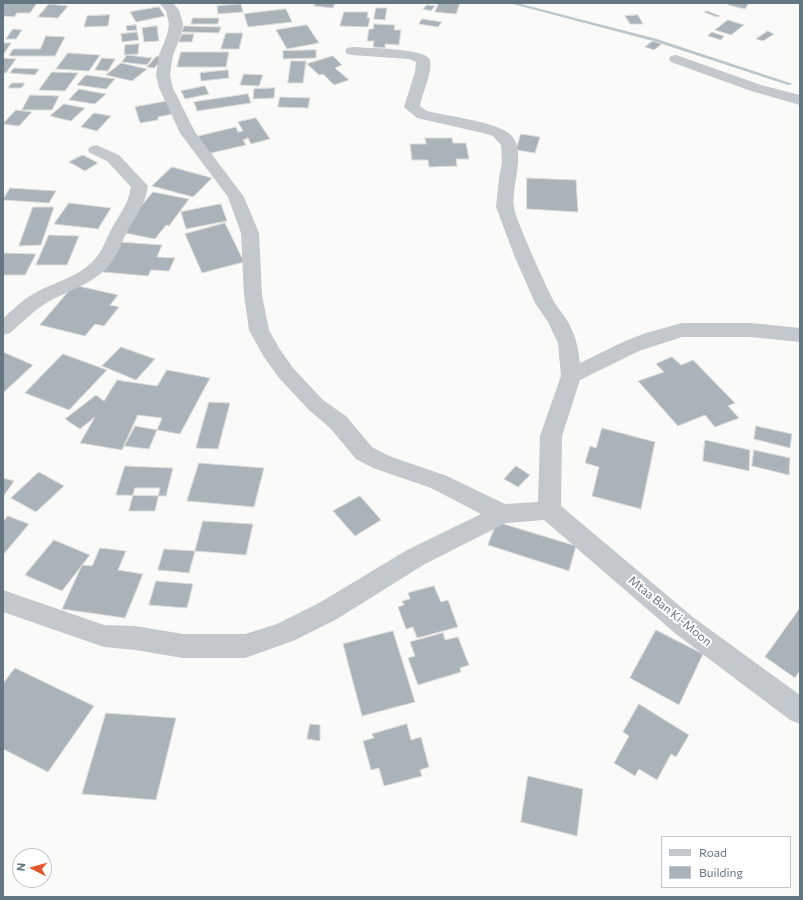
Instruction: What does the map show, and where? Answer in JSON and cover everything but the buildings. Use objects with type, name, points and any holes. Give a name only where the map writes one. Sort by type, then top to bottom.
[{"type":"street","points":[[166,3],[172,10],[176,24],[174,36],[166,55],[163,75],[166,88],[188,133],[236,196],[250,233],[253,295],[259,330],[271,352],[286,373],[316,404],[338,422],[364,453],[381,462],[439,482],[503,514]]},
{"type":"street","points":[[3,601],[104,636],[135,638],[183,646],[245,646],[290,630],[328,611],[416,557],[503,514],[546,511],[551,436],[571,376],[568,343],[557,320],[545,302],[523,255],[505,208],[507,178],[510,162],[509,145],[506,139],[499,133],[422,115],[412,107],[413,95],[424,68],[423,60],[418,57],[411,55],[352,51]]},
{"type":"street","points":[[676,59],[756,88],[800,100]]},
{"type":"street","points":[[3,328],[40,298],[95,270],[107,256],[121,227],[128,218],[138,198],[140,186],[113,158],[96,150]]},
{"type":"street","points":[[571,376],[632,346],[653,338],[682,330],[751,330],[800,335]]},
{"type":"street","name":"Mtaa Ban Ki-Moon","points":[[546,511],[685,626],[800,711]]},
{"type":"waterway","points":[[511,3],[655,40],[790,84]]}]
